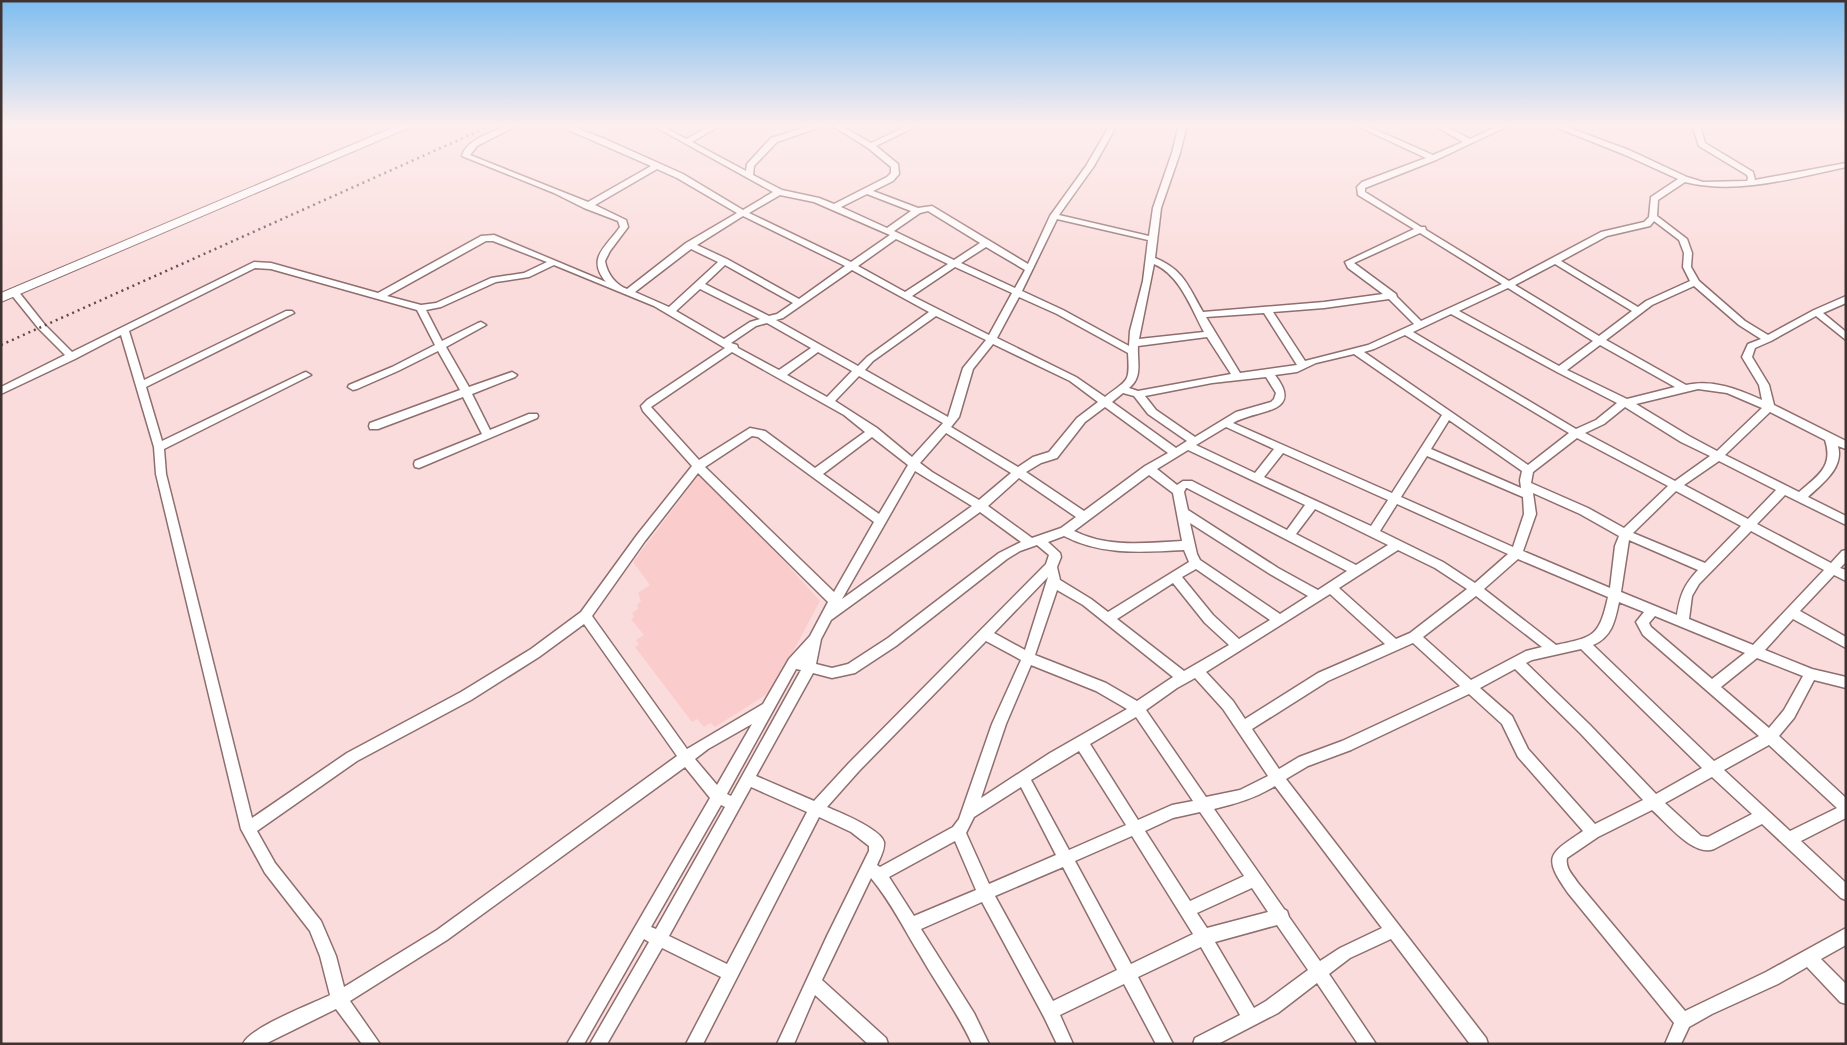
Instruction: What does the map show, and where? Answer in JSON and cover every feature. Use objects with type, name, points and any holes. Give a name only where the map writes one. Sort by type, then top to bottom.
[{"type":"main road","points":[[1,298],[295,174]]},
{"type":"street","points":[[512,174],[617,217],[624,223],[619,235],[605,252],[601,266],[603,274],[617,288]]},
{"type":"street","points":[[587,206],[643,174]]},
{"type":"street","points":[[675,174],[743,212],[851,266],[935,312],[1073,379],[1176,453]]},
{"type":"street","points":[[835,207],[890,179],[896,174]]},
{"type":"street","points":[[598,1044],[809,668],[816,639],[826,617],[880,521],[915,464],[931,440],[946,425],[958,408],[968,368],[991,340],[1030,269],[1054,216],[1084,174]]},
{"type":"street","points":[[826,617],[980,506],[1037,460],[1053,454],[1081,420],[1132,382],[1134,374],[1134,348],[1157,208],[1169,174]]},
{"type":"street","points":[[1394,174],[1361,187],[1361,193],[1422,229],[1598,340],[1686,389]]},
{"type":"street","points":[[1673,174],[1704,184],[1750,182],[1805,174]]},
{"type":"street","points":[[1750,174],[1752,178],[1750,182]]},
{"type":"street","points":[[749,175],[779,192],[816,200],[835,207],[1134,348],[1210,334]]},
{"type":"street","points":[[1123,390],[1138,394],[1238,376],[1297,369],[1313,362],[1371,347],[1509,284],[1604,234],[1647,224],[1653,217],[1654,199],[1684,179]]},
{"type":"street","points":[[867,191],[917,211]]},
{"type":"street","points":[[629,292],[669,259],[743,212],[779,192]]},
{"type":"street","points":[[835,601],[698,466],[647,410],[646,406],[729,345],[753,324],[780,316],[851,266],[917,211],[924,209],[934,211],[1030,269]]},
{"type":"street","points":[[1054,216],[1153,239]]},
{"type":"street","points":[[1653,217],[1683,239],[1688,253],[1687,267],[1695,282],[1742,323],[1768,339]]},
{"type":"street","points":[[1419,324],[1393,296],[1351,266],[1349,262],[1422,229]]},
{"type":"street","points":[[380,296],[484,238],[494,238],[672,310],[689,324],[830,401],[873,431],[944,486],[980,506],[1054,553],[1055,557],[1051,567],[854,767],[816,809],[694,1044]]},
{"type":"street","points":[[906,296],[986,243]]},
{"type":"street","points":[[689,246],[724,261],[799,303]]},
{"type":"street","points":[[1150,259],[1172,270],[1180,279],[1210,334],[1238,376]]},
{"type":"street","points":[[672,310],[724,261]]},
{"type":"street","points":[[1555,261],[1638,312]]},
{"type":"street","points":[[1,391],[124,331],[244,268],[261,264],[421,308],[438,305],[494,280],[526,275],[554,262]]},
{"type":"street","points":[[1560,370],[1650,303],[1695,282]]},
{"type":"street","points":[[700,285],[767,319],[818,348],[946,425],[1084,517]]},
{"type":"street","points":[[15,293],[42,327],[72,356]]},
{"type":"street","points":[[1200,315],[1267,310],[1393,296]]},
{"type":"street","points":[[1769,407],[1764,385],[1747,357],[1751,346],[1846,299]]},
{"type":"street","points":[[421,308],[488,436]]},
{"type":"street","points":[[1267,310],[1303,366]]},
{"type":"street","points":[[1451,310],[1560,370],[1626,403],[1685,439],[1846,521]]},
{"type":"street","points":[[830,401],[870,359],[935,312]]},
{"type":"street","points":[[1817,312],[1846,337]]},
{"type":"street","points":[[140,386],[289,314]]},
{"type":"street","points":[[353,387],[395,369],[481,325]]},
{"type":"street","points":[[124,331],[159,447],[161,474],[248,829],[270,868],[316,926],[328,956],[338,999],[372,1044]]},
{"type":"street","points":[[1405,331],[1576,433],[1846,576]]},
{"type":"street","points":[[781,374],[818,348]]},
{"type":"street","points":[[1355,350],[1528,470]]},
{"type":"street","points":[[792,663],[832,673],[851,669],[892,642],[1003,556],[1065,531],[1149,469],[1191,443],[1252,409],[1274,405],[1279,400],[1281,394],[1279,387],[1268,373]]},
{"type":"street","points":[[159,447],[306,375]]},
{"type":"street","points":[[374,426],[512,375]]},
{"type":"street","points":[[1243,727],[1323,677],[1414,637],[1476,589],[1517,553],[1530,514],[1527,490],[1528,470],[1576,433],[1600,422],[1617,407],[1626,403],[1698,386],[1710,387],[1750,397],[1846,445]]},
{"type":"street","points":[[1138,394],[1152,412],[1191,443],[1439,565],[1476,589],[1554,650]]},
{"type":"street","points":[[910,926],[1172,812],[1240,796],[1277,778],[1304,760],[1346,746],[1470,688],[1530,655],[1583,643],[1598,637],[1608,625],[1621,546],[1625,534],[1675,486],[1718,456],[1769,407]]},
{"type":"street","points":[[1373,533],[1448,414]]},
{"type":"street","points":[[419,464],[532,416]]},
{"type":"street","points":[[1225,423],[1652,611],[1811,674],[1846,683]]},
{"type":"street","points":[[815,474],[873,431]]},
{"type":"street","points":[[248,829],[352,757],[466,696],[535,653],[585,616],[641,538],[698,466],[744,434],[755,432],[761,434],[880,521]]},
{"type":"street","points":[[1800,497],[1830,468],[1834,456],[1830,438]]},
{"type":"street","points":[[1258,477],[1281,448]]},
{"type":"street","points":[[1424,450],[1584,511],[1625,534],[1707,569]]},
{"type":"street","points":[[1149,469],[1178,491],[1190,555],[1196,563],[1280,620]]},
{"type":"street","points":[[1178,491],[1183,485],[1188,484],[1357,571]]},
{"type":"street","points":[[1682,623],[1686,595],[1695,581],[1784,489]]},
{"type":"street","points":[[1289,535],[1313,503]]},
{"type":"street","points":[[1183,513],[1274,571],[1319,596]]},
{"type":"street","points":[[1065,531],[1081,539],[1101,544],[1150,547],[1189,545]]},
{"type":"street","points":[[970,812],[1081,742],[1121,720],[1182,677],[1198,671],[1319,596],[1396,545]]},
{"type":"street","points":[[1712,687],[1755,652],[1846,554]]},
{"type":"street","points":[[1108,618],[1196,563]]},
{"type":"street","points":[[874,871],[958,832],[970,812],[999,724],[1028,658],[1054,582],[1054,574],[1051,567]]},
{"type":"street","points":[[1175,577],[1209,619],[1238,646]]},
{"type":"street","points":[[1054,582],[1087,602],[1182,677]]},
{"type":"street","points":[[1331,588],[1394,645]]},
{"type":"street","points":[[1652,611],[1642,622],[1647,631],[1770,737],[1846,809],[1788,840]]},
{"type":"street","points":[[1791,612],[1846,643]]},
{"type":"street","points":[[585,616],[686,758],[718,797],[734,804]]},
{"type":"street","points":[[984,634],[1028,658],[1070,673],[1137,708],[1282,916],[1368,1044]]},
{"type":"street","points":[[1414,637],[1507,720],[1522,753],[1593,832]]},
{"type":"street","points":[[575,1044],[718,797],[792,663],[816,639]]},
{"type":"street","points":[[1583,643],[1712,769],[1846,893]]},
{"type":"street","points":[[1516,662],[1694,840],[1708,844],[1763,816]]},
{"type":"street","points":[[1198,671],[1228,705],[1277,778],[1480,1044]]},
{"type":"street","points":[[1682,1021],[1561,871],[1559,862],[1561,854],[1593,832],[1654,802],[1770,737],[1789,714],[1811,674]]},
{"type":"street","points":[[251,1044],[265,1034],[338,999],[442,935],[703,745],[768,708]]},
{"type":"street","points":[[1081,742],[1204,937],[1250,1017]]},
{"type":"street","points":[[748,778],[856,828],[877,843],[874,871],[813,982],[785,1044]]},
{"type":"street","points":[[1023,778],[1165,1044]]},
{"type":"street","points":[[958,832],[986,892],[1050,1011],[1065,1044]]},
{"type":"street","points":[[874,871],[885,882],[910,926],[972,1024],[980,1043]]},
{"type":"street","points":[[1186,910],[1255,879]]},
{"type":"street","points":[[1050,1011],[1127,972],[1204,937],[1282,916]]},
{"type":"street","points":[[641,930],[730,973]]},
{"type":"street","points":[[1202,1044],[1272,1007],[1319,970],[1345,953],[1394,930]]},
{"type":"street","points":[[1673,1044],[1682,1021],[1772,978],[1846,936]]},
{"type":"street","points":[[1808,958],[1846,996]]},
{"type":"street","points":[[813,982],[875,1042]]},
{"type":"shaded area","points":[[702,471],[820,601],[772,691],[715,727],[711,723],[704,727],[697,719],[692,722],[635,647],[639,644],[636,640],[644,635],[631,619],[634,617],[632,613],[638,609],[637,605],[641,601],[638,593],[650,585],[633,562]]},
{"type":"railway","points":[[1,345],[383,174]]}]
